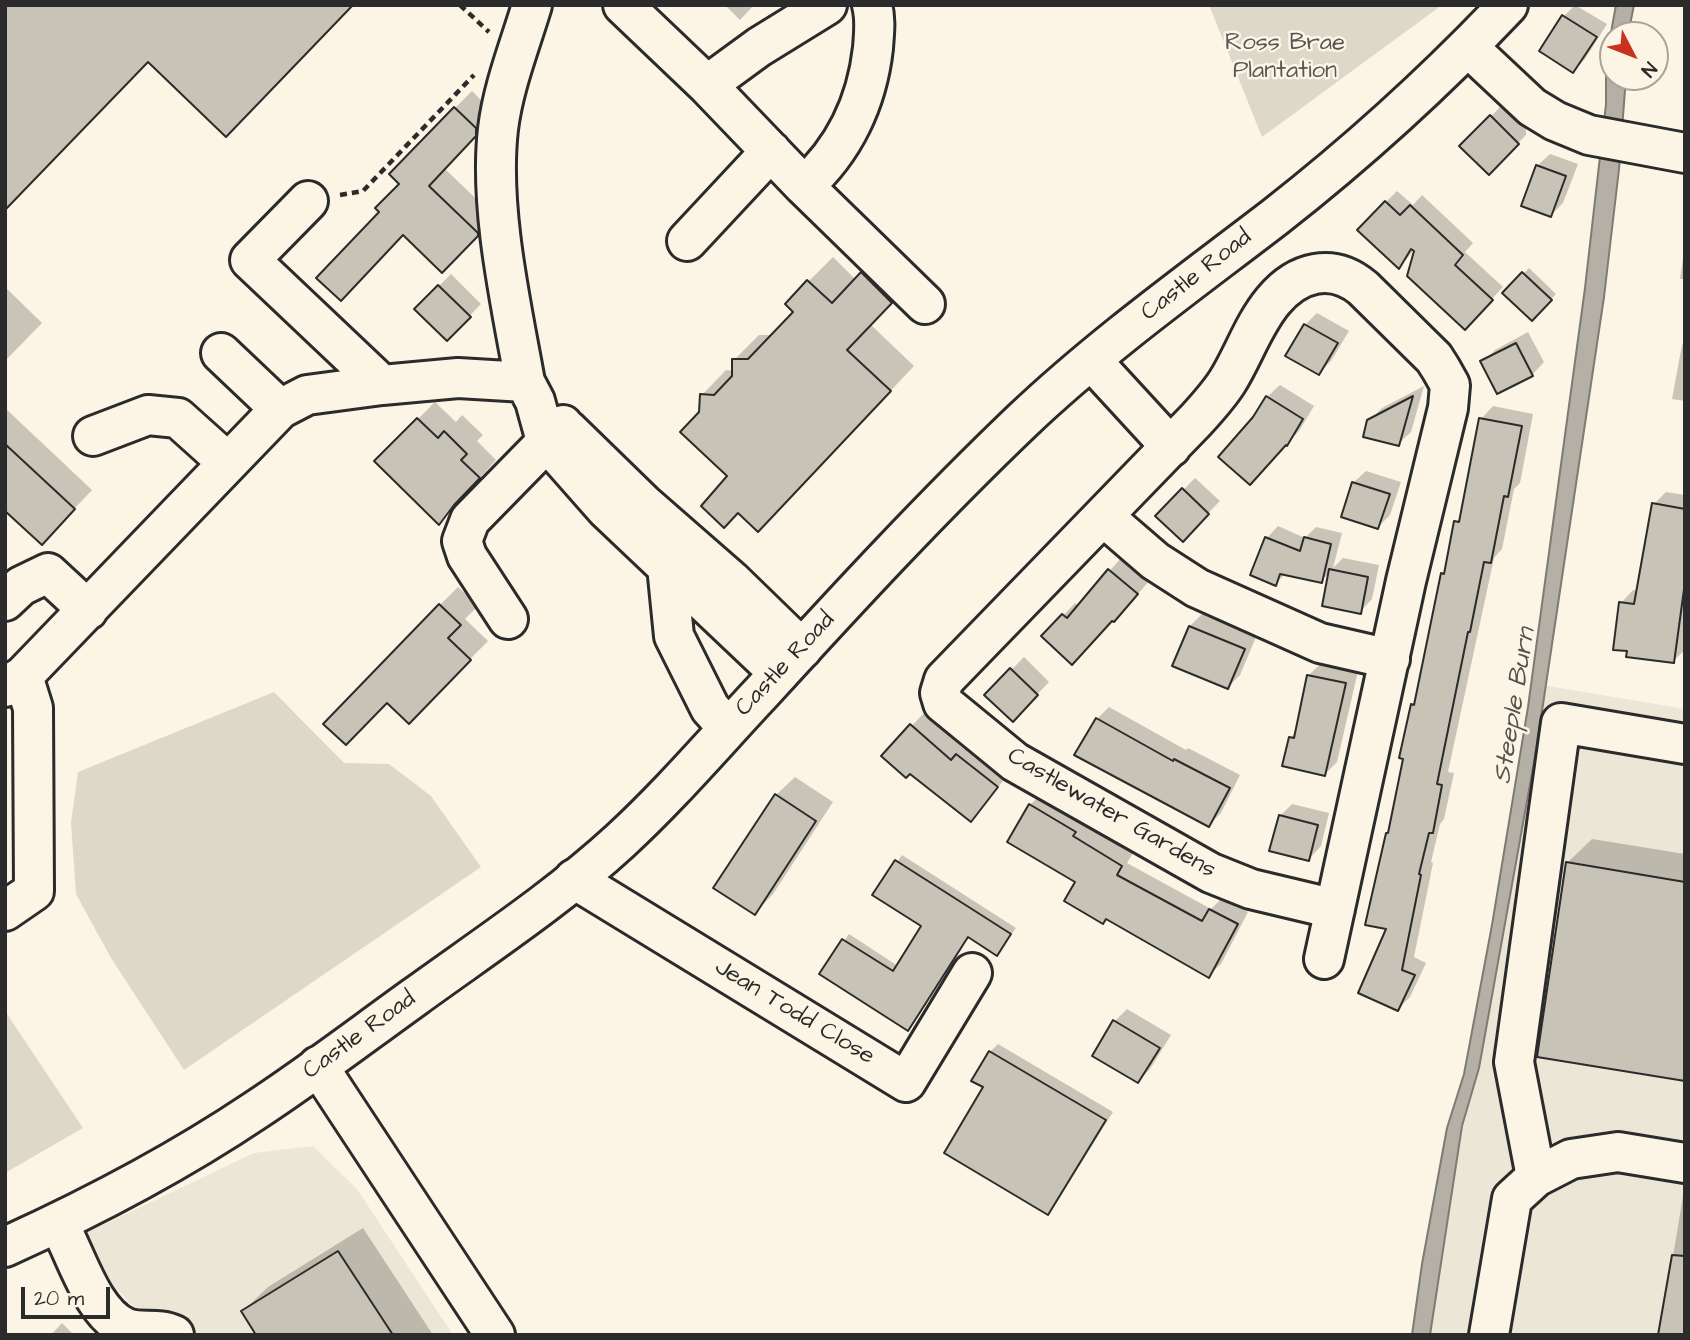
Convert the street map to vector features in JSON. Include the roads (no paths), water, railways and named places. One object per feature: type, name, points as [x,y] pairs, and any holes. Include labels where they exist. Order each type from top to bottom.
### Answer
[{"type":"street","points":[[623,5],[707,85],[804,186],[925,304]]},
{"type":"street","points":[[707,85],[759,47],[827,5]]},
{"type":"street","points":[[804,186],[834,155],[861,105],[870,74],[875,19],[872,5]]},
{"type":"street","name":"Castle Road","points":[[5,1247],[58,1223],[197,1147],[257,1110],[518,923],[618,843],[663,798],[904,537],[1026,417],[1151,310],[1300,196],[1395,116],[1508,5]]},
{"type":"street","points":[[527,21],[499,128],[496,173],[498,211],[542,412],[606,509],[667,566],[790,661]]},
{"type":"street","points":[[1468,47],[1532,107],[1565,126],[1589,135],[1668,149]]},
{"type":"street","points":[[687,241],[771,151]]},
{"type":"street","points":[[308,201],[250,260],[382,385]]},
{"type":"street","name":"Castlewater Gardens","points":[[1324,959],[1335,909],[1390,659],[1428,484],[1448,408],[1450,385],[1434,358],[1363,288],[1352,279],[1331,272],[1313,274],[1293,282],[1272,302],[1218,395],[1104,517],[944,680],[940,692],[943,703],[1015,762],[1211,873],[1251,889],[1335,909]]},
{"type":"street","points":[[221,353],[280,409]]},
{"type":"street","points":[[1092,361],[1171,447]]},
{"type":"street","points":[[5,911],[34,891],[33,708],[14,682],[88,610],[280,409],[307,396],[458,378],[542,412],[730,580],[790,661]]},
{"type":"street","points":[[508,619],[467,556],[463,541],[470,520],[542,412]]},
{"type":"street","points":[[93,436],[148,415],[178,418],[227,462]]},
{"type":"street","points":[[1104,517],[1154,561],[1197,588],[1320,643],[1390,659]]},
{"type":"street","points":[[667,566],[674,636],[709,708],[728,728]]},
{"type":"street","points":[[5,601],[21,586],[48,573],[88,610]]},
{"type":"street","points":[[1536,1178],[1514,1062],[1561,723],[1685,744]]},
{"type":"street","name":"Jean Todd Close","points":[[574,879],[906,1082],[972,973]]},
{"type":"street","points":[[318,1066],[495,1335]]},
{"type":"street","points":[[1489,1335],[1512,1199],[1536,1178],[1571,1159],[1618,1152],[1685,1163]]},
{"type":"street","points":[[58,1223],[98,1302],[120,1324],[134,1332],[161,1330],[174,1335]]},
{"type":"park label","name":"Ross Brae Plantation","points":[[1285,58]]},
{"type":"water label","name":"Steeple Burn","points":[[1516,706]]}]
